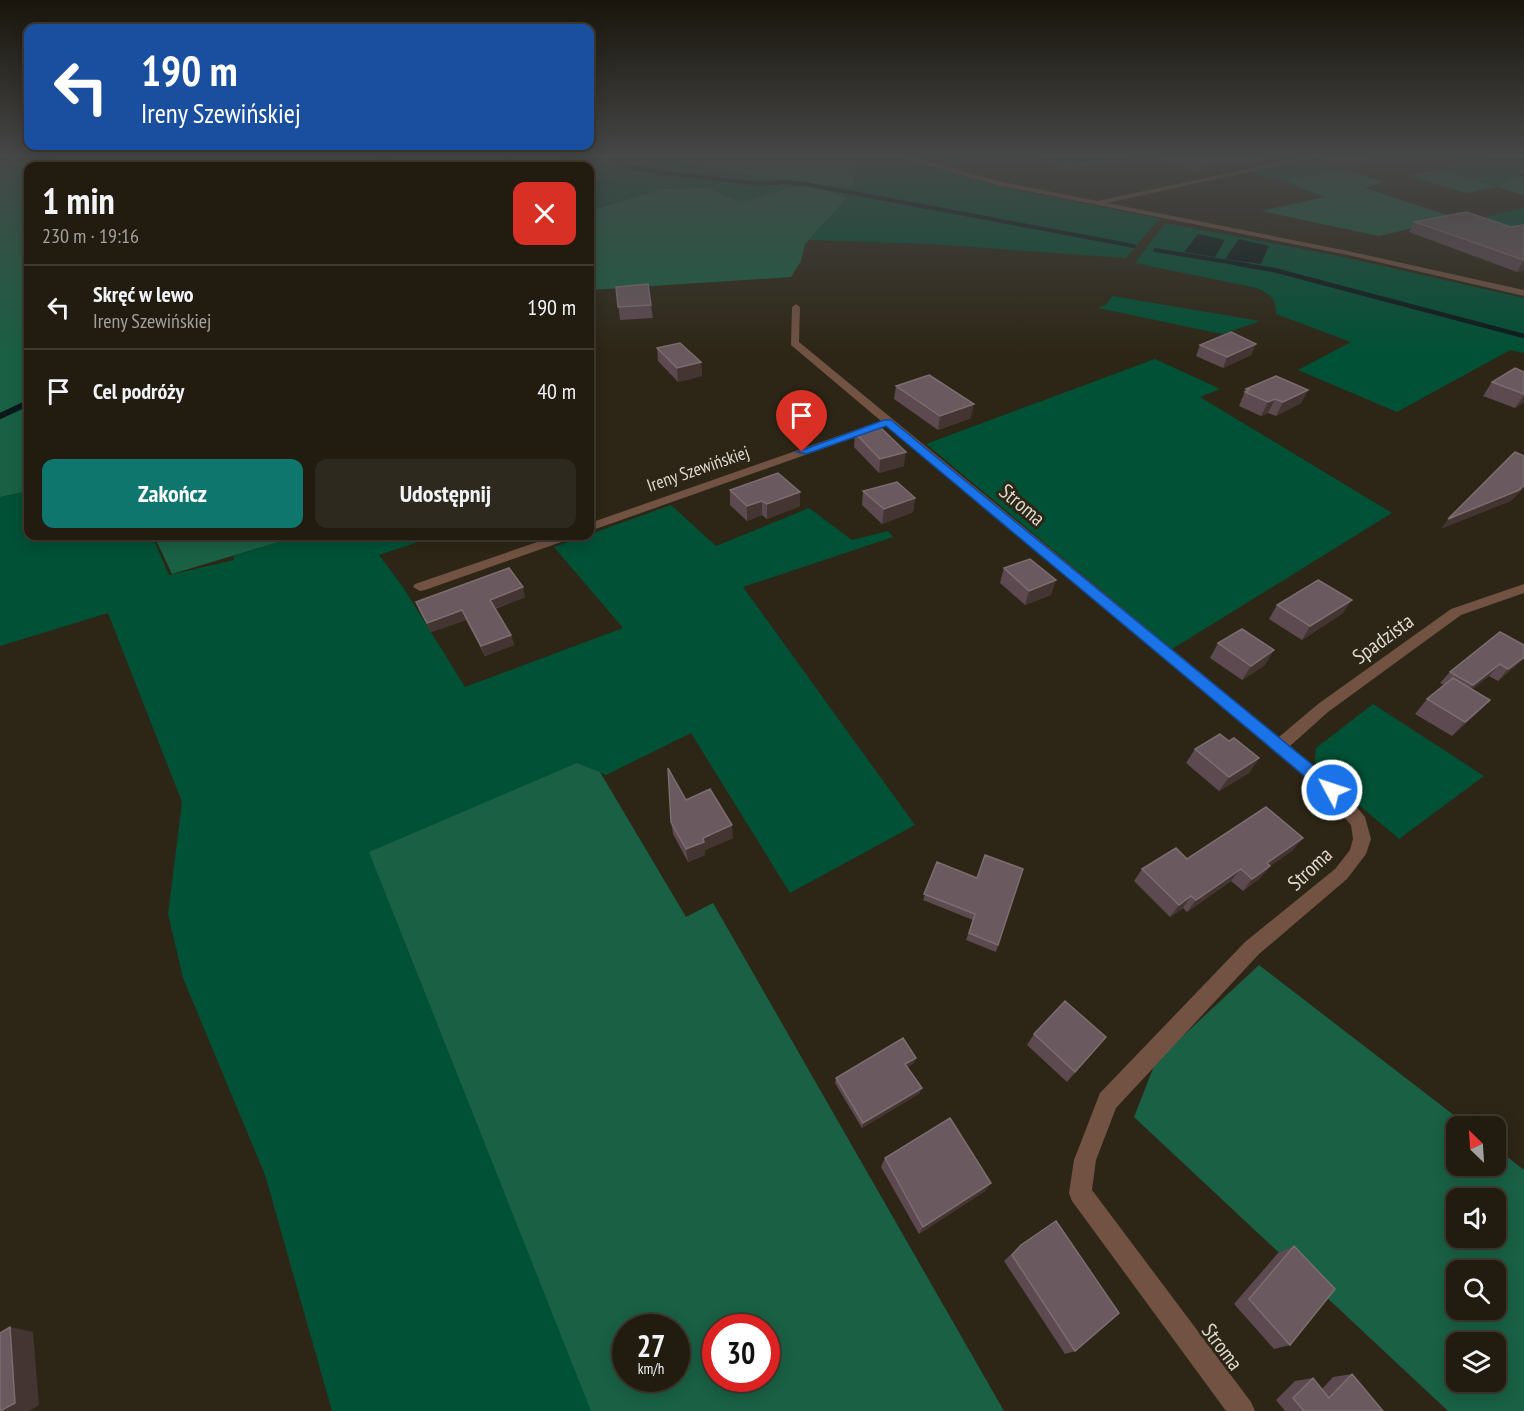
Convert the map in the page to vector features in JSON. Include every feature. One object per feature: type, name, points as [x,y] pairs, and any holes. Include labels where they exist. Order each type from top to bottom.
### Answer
[{"type":"street","points":[[1200,224],[1348,253],[1524,293]]},
{"type":"street","name":"Stroma","points":[[796,307],[794,343],[1279,746],[1348,806],[1359,822],[1362,839],[1357,854],[1341,874],[1252,948],[1108,1101],[1084,1160],[1080,1193],[1242,1411]]},
{"type":"street","name":"Ireny Szewińskiej","points":[[594,526],[887,422]]},
{"type":"street","points":[[420,587],[555,540]]},
{"type":"street","name":"Spadzista","points":[[1279,746],[1323,708],[1456,612],[1524,588]]},
{"type":"green space","points":[[0,224],[24,224],[24,492],[0,497]]},
{"type":"green space","points":[[594,224],[823,224],[805,244],[801,261],[791,277],[594,290]]},
{"type":"green space","points":[[824,224],[1155,224],[1126,258],[929,244],[809,240]]},
{"type":"green space","points":[[1164,224],[1169,224],[1334,255],[1524,298],[1524,353],[1510,350],[1397,412],[1298,370],[1351,342],[1276,314],[1274,301],[1266,293],[1257,288],[1135,263]]},
{"type":"green space","points":[[1322,224],[1431,224],[1379,236]]},
{"type":"green space","points":[[1490,224],[1524,224],[1524,236]]},
{"type":"green space","points":[[1112,296],[1260,321],[1222,334],[1098,308],[1106,305]]},
{"type":"green space","points":[[1155,359],[1220,389],[1200,397],[1392,513],[1172,649],[926,444]]},
{"type":"green space","points":[[24,492],[24,540],[154,540],[169,575],[234,560],[233,556],[286,540],[424,540],[379,555],[403,587],[465,687],[623,628],[554,547],[574,540],[594,540],[594,533],[671,505],[716,546],[809,508],[852,540],[888,531],[893,537],[743,587],[915,825],[790,893],[691,733],[606,775],[577,763],[591,1411],[332,1411],[265,1175],[183,978],[168,914],[182,802],[108,613],[0,646],[0,497]]},
{"type":"green space","points":[[156,540],[286,540],[172,574]]},
{"type":"green space","points":[[1373,704],[1484,776],[1399,839],[1314,767],[1316,748]]},
{"type":"green space","points":[[577,763],[600,772],[686,917],[713,903],[1004,1411],[591,1411],[369,852]]},
{"type":"green space","points":[[1259,965],[1455,1116],[1446,1116],[1446,1176],[1506,1176],[1506,1156],[1524,1170],[1524,1411],[1448,1411],[1134,1117],[1156,1061]]},
{"type":"shaded area","points":[[1198,234],[1225,240],[1215,257],[1184,252]]},
{"type":"shaded area","points":[[1239,239],[1269,246],[1261,264],[1225,259]]},
{"type":"building","points":[[1420,224],[1502,224],[1511,227],[1524,225],[1524,260]]},
{"type":"building","points":[[648,284],[651,305],[618,307],[616,287]]},
{"type":"building","points":[[1231,332],[1256,344],[1227,357],[1200,345]]},
{"type":"building","points":[[680,343],[701,362],[677,368],[657,348]]},
{"type":"building","points":[[1515,368],[1524,372],[1524,394],[1492,382]]},
{"type":"building","points":[[929,375],[974,404],[940,416],[896,386]]},
{"type":"building","points":[[1276,376],[1308,390],[1283,402],[1275,399],[1268,402],[1245,392],[1249,390],[1246,389]]},
{"type":"building","points":[[880,427],[906,452],[880,459],[855,433]]},
{"type":"building","points":[[1515,452],[1524,456],[1524,485],[1519,490],[1448,519]]},
{"type":"building","points":[[778,473],[800,492],[767,504],[762,501],[747,506],[730,490]]},
{"type":"building","points":[[897,482],[915,498],[884,509],[863,491]]},
{"type":"building","points":[[1030,559],[1056,580],[1029,591],[1004,568]]},
{"type":"building","points":[[509,568],[523,587],[490,600],[511,635],[481,646],[462,610],[427,623],[416,602]]},
{"type":"building","points":[[1318,580],[1352,600],[1310,626],[1277,605]]},
{"type":"building","points":[[1242,629],[1274,650],[1251,666],[1218,643]]},
{"type":"building","points":[[1500,632],[1524,645],[1524,657],[1508,669],[1500,664],[1473,685],[1450,672]]},
{"type":"building","points":[[1453,678],[1490,700],[1465,722],[1427,699]]},
{"type":"building","points":[[1220,734],[1229,741],[1234,738],[1259,758],[1229,777],[1195,749]]},
{"type":"building","points":[[668,768],[686,800],[710,789],[732,825],[703,838],[704,842],[686,849],[671,822]]},
{"type":"building","points":[[1266,807],[1303,838],[1267,863],[1270,866],[1252,879],[1241,869],[1196,900],[1191,896],[1179,905],[1142,869],[1176,848],[1187,859]]},
{"type":"building","points":[[985,855],[1023,869],[998,945],[969,933],[975,914],[924,894],[937,862],[977,878]]},
{"type":"building","points":[[1065,1001],[1106,1037],[1075,1072],[1034,1034]]},
{"type":"building","points":[[903,1038],[916,1058],[905,1064],[922,1088],[863,1123],[836,1078]]},
{"type":"building","points":[[950,1118],[991,1183],[923,1227],[885,1158]]},
{"type":"building","points":[[1056,1221],[1119,1313],[1075,1351],[1012,1255],[1021,1245]]},
{"type":"building","points":[[1294,1246],[1335,1289],[1290,1345],[1249,1299]]},
{"type":"building","points":[[10,1327],[15,1403],[0,1411],[0,1333]]},
{"type":"building","points":[[1352,1374],[1383,1411],[1304,1411],[1293,1398],[1313,1378],[1329,1398]]},
{"type":"waterway","points":[[1016,224],[1134,246]]},
{"type":"waterway","points":[[1155,250],[1247,265]]},
{"type":"waterway","points":[[1238,264],[1274,270],[1524,336]]},
{"type":"waterway","points":[[0,416],[24,405]]},
{"type":"route","points":[[802,452],[887,422],[1332,790]]}]
